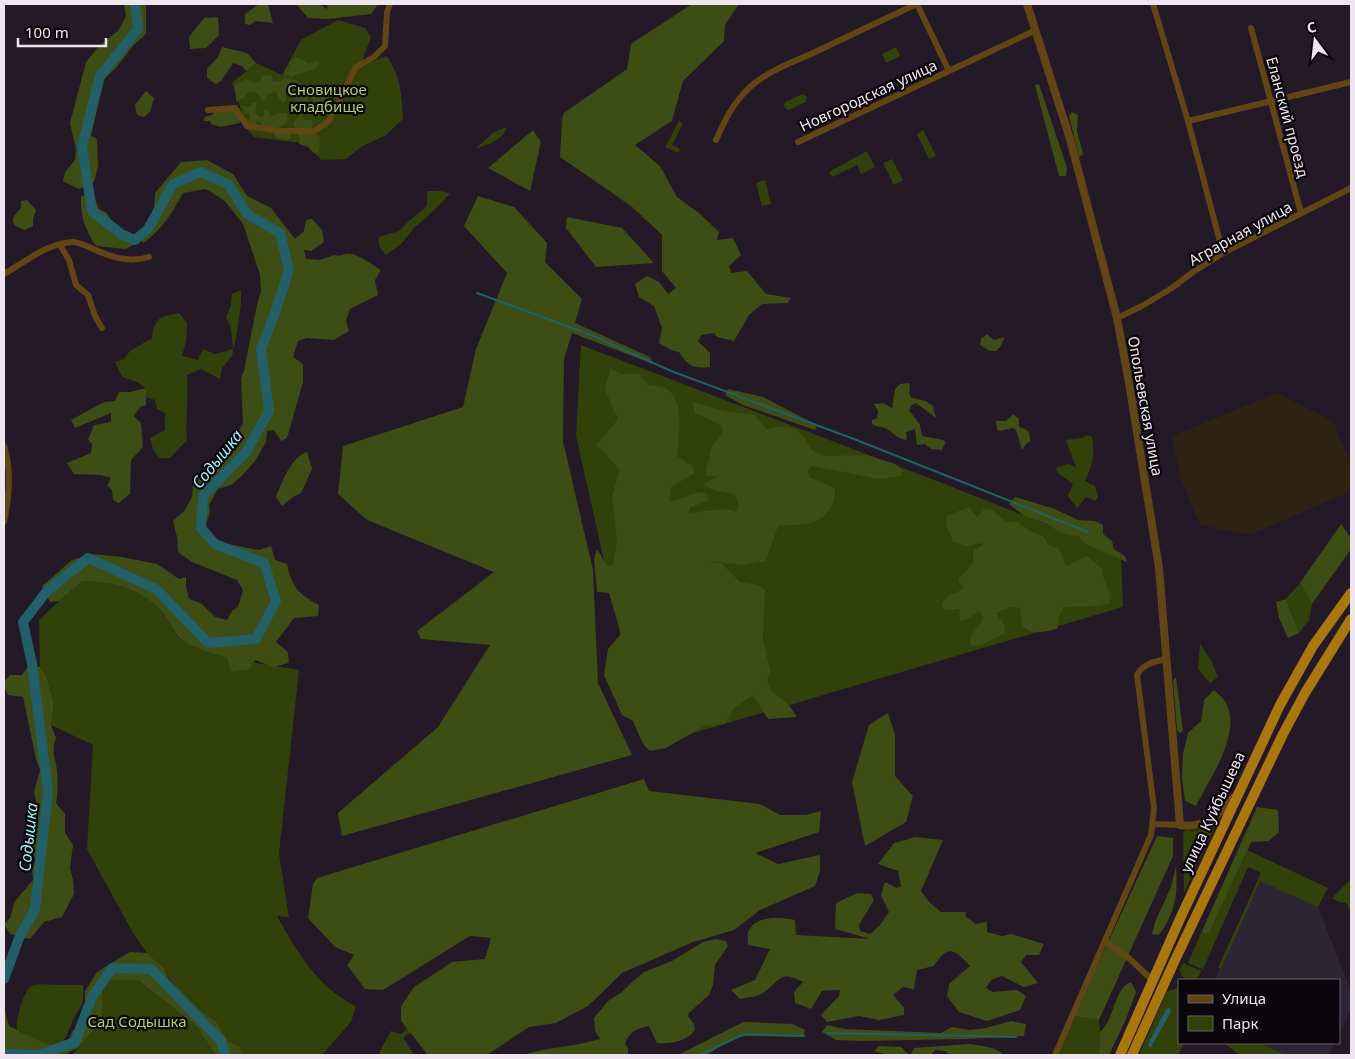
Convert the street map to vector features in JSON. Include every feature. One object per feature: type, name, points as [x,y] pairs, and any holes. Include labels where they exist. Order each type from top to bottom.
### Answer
[{"type":"highway","name":"улица Куйбышева","points":[[1120,1055],[1238,791],[1280,705],[1313,646],[1351,593]]},
{"type":"highway","name":"улица Куйбышева","points":[[1132,1055],[1175,960],[1283,734],[1304,693],[1351,619]]},
{"type":"street","points":[[208,110],[235,108],[247,126],[280,131],[314,131],[329,121],[356,67],[374,57],[385,46],[386,12],[390,4]]},
{"type":"street","name":"Новгородская улица","points":[[716,140],[728,114],[747,89],[757,82],[787,65],[917,4],[949,71]]},
{"type":"street","name":"Опольевская улица","points":[[1027,4],[1070,140],[1117,318],[1154,531],[1160,578],[1180,825]]},
{"type":"street","points":[[1153,4],[1188,121],[1223,253]]},
{"type":"street","name":"Еланский проезд","points":[[1251,28],[1301,213]]},
{"type":"street","name":"Новгородская улица","points":[[798,142],[1036,30]]},
{"type":"street","points":[[1188,121],[1351,82]]},
{"type":"street","name":"Аграрная улица","points":[[1117,318],[1172,288],[1223,253],[1351,188]]},
{"type":"street","points":[[4,274],[52,246],[74,242],[108,256],[122,259],[141,260],[149,257]]},
{"type":"street","points":[[60,245],[69,260],[76,286],[88,296],[95,316],[102,328]]},
{"type":"street","points":[[4,446],[9,466],[9,496],[4,522]]},
{"type":"street","points":[[1056,1055],[1147,848],[1154,824],[1153,799],[1137,675],[1140,669],[1149,663],[1166,658]]},
{"type":"street","points":[[1154,824],[1189,826],[1208,822],[1228,804],[1238,791]]},
{"type":"street","points":[[1105,941],[1130,958],[1152,980]]},
{"type":"shaded area","points":[[1277,393],[1333,421],[1351,464],[1351,491],[1250,535],[1200,525],[1180,477],[1172,436]]},
{"type":"shaded area","points":[[1260,880],[1318,907],[1351,991],[1351,1009],[1340,1032],[1340,979],[1215,979]]},
{"type":"shaded area","points":[[1262,1044],[1334,1044],[1328,1055],[1286,1055]]},
{"type":"green space","points":[[124,4],[146,4],[146,34],[104,79],[91,136],[97,139],[98,167],[94,182],[79,189],[63,181],[65,172],[75,160],[76,149],[70,123],[86,62],[99,46],[118,31],[126,16]]},
{"type":"green space","points":[[259,4],[268,4],[273,23],[255,21],[250,25],[245,24],[245,14]]},
{"type":"green space","points":[[319,4],[327,9],[328,4],[378,4],[371,14],[327,19],[308,18],[297,5]]},
{"type":"green space","points":[[692,4],[739,4],[725,25],[724,41],[683,81],[672,121],[635,145],[660,166],[677,197],[699,213],[719,232],[717,240],[733,238],[741,255],[729,266],[731,273],[747,271],[766,294],[791,298],[788,303],[762,304],[749,315],[734,341],[717,337],[714,333],[702,335],[698,341],[710,353],[710,367],[704,368],[691,366],[679,352],[659,343],[662,328],[654,306],[639,297],[635,284],[647,276],[659,282],[668,294],[676,288],[662,271],[662,235],[631,206],[560,157],[564,113],[627,69],[631,44]]},
{"type":"green space","points":[[218,17],[219,35],[206,48],[190,49],[189,37],[204,18]]},
{"type":"green space","name":"Сновицкое кладбище","points":[[338,20],[365,28],[371,37],[363,58],[365,64],[387,56],[400,86],[403,119],[386,135],[361,147],[346,159],[321,160],[309,144],[254,137],[244,125],[239,102],[232,83],[256,63],[282,75],[301,40]]},
{"type":"green space","points":[[222,47],[247,53],[256,63],[246,71],[242,66],[233,63],[222,80],[216,84],[207,78],[207,69],[218,57]]},
{"type":"green space","points":[[896,47],[900,56],[886,63],[882,54]]},
{"type":"green space","points":[[295,57],[309,64],[316,60],[319,62],[319,66],[291,77],[284,73],[285,69],[289,66],[289,62]]},
{"type":"green space","points":[[272,75],[273,82],[281,81],[285,78],[296,80],[302,85],[322,88],[318,96],[325,95],[329,97],[317,107],[309,95],[307,95],[308,108],[303,111],[300,107],[295,106],[296,95],[290,89],[286,93],[286,101],[282,103],[275,91],[267,95],[263,101],[257,93],[248,92],[236,102],[235,84],[246,79],[255,83],[261,80],[261,76]]},
{"type":"green space","points":[[1039,84],[1067,168],[1066,176],[1059,176],[1035,85]]},
{"type":"green space","points":[[146,91],[154,98],[150,112],[144,117],[137,115],[135,105]]},
{"type":"green space","points":[[803,94],[807,97],[806,102],[789,110],[786,109],[784,106],[785,102]]},
{"type":"green space","points":[[257,102],[255,113],[261,117],[267,109],[271,116],[286,113],[287,123],[278,128],[289,133],[291,138],[284,140],[276,138],[273,130],[265,128],[260,122],[257,122],[254,129],[248,124],[250,114],[245,113],[243,106],[249,107],[252,103]]},
{"type":"green space","points":[[233,109],[239,115],[240,123],[220,127],[211,124],[210,121],[203,121],[205,117],[212,115],[214,112]]},
{"type":"green space","points":[[299,112],[304,120],[312,120],[312,128],[320,138],[319,155],[308,147],[299,144],[299,129],[293,123],[299,116]]},
{"type":"green space","points":[[1072,112],[1078,115],[1077,131],[1083,154],[1079,157],[1069,116]]},
{"type":"green space","points":[[679,121],[683,123],[672,145],[680,149],[678,153],[665,147]]},
{"type":"green space","points":[[507,127],[499,139],[476,148],[494,132]]},
{"type":"green space","points":[[533,130],[541,142],[530,191],[488,168]]},
{"type":"green space","points":[[923,130],[936,156],[929,159],[917,134]]},
{"type":"green space","points":[[867,151],[875,167],[861,174],[857,165],[832,177],[829,172]]},
{"type":"green space","points":[[892,159],[903,180],[894,185],[883,163]]},
{"type":"green space","points":[[207,160],[233,174],[247,196],[271,208],[295,239],[304,231],[306,220],[312,219],[322,230],[324,242],[311,251],[304,250],[306,259],[320,260],[334,255],[351,254],[362,258],[381,270],[375,280],[378,295],[350,309],[346,321],[349,331],[334,340],[307,338],[298,341],[293,357],[303,364],[303,382],[287,438],[281,441],[274,430],[267,431],[266,442],[255,461],[231,485],[218,489],[209,505],[210,513],[205,526],[201,528],[215,544],[228,544],[259,550],[271,546],[275,560],[287,564],[291,579],[297,589],[319,605],[318,616],[294,618],[276,642],[288,652],[289,663],[273,667],[255,660],[249,669],[231,672],[227,658],[182,640],[163,613],[146,597],[137,592],[117,585],[83,581],[59,601],[50,602],[42,586],[72,560],[92,554],[122,557],[157,564],[179,579],[186,577],[189,599],[201,603],[215,617],[227,620],[232,611],[238,607],[243,590],[237,580],[192,562],[178,552],[173,521],[185,510],[192,497],[193,485],[205,469],[223,454],[243,424],[241,378],[261,291],[260,275],[243,224],[225,201],[206,189],[183,193],[171,214],[156,233],[143,243],[140,239],[153,230],[155,193],[181,162]]},
{"type":"green space","points":[[765,180],[771,204],[762,206],[756,183]]},
{"type":"green space","points":[[427,191],[441,191],[450,194],[414,228],[401,244],[386,255],[380,248],[378,237],[399,231],[427,206]]},
{"type":"green space","points":[[93,194],[99,209],[107,213],[113,223],[136,243],[126,249],[96,246],[84,222],[81,210],[81,196]]},
{"type":"green space","points":[[478,196],[514,207],[547,243],[545,262],[582,299],[575,323],[650,357],[653,364],[572,333],[564,359],[563,441],[593,570],[598,683],[632,755],[342,836],[338,813],[438,727],[490,645],[421,639],[417,631],[494,572],[367,520],[338,494],[343,446],[463,407],[476,349],[507,273],[464,226]]},
{"type":"green space","points":[[27,200],[36,210],[33,226],[25,230],[14,224],[13,218],[21,208],[21,201]]},
{"type":"green space","points":[[567,217],[622,228],[654,263],[596,267],[566,228]]},
{"type":"green space","points":[[241,290],[241,304],[232,356],[222,368],[220,379],[201,369],[187,375],[187,440],[170,458],[159,458],[153,449],[150,438],[165,430],[165,413],[157,409],[155,400],[146,397],[146,388],[137,382],[122,377],[115,362],[124,359],[130,351],[152,338],[159,319],[179,313],[187,323],[186,341],[182,356],[198,360],[203,349],[215,354],[233,349],[231,329],[226,317],[231,305],[232,294]]},
{"type":"green space","points":[[987,334],[994,340],[1005,337],[996,351],[990,351],[980,345],[981,339]]},
{"type":"green space","points":[[581,345],[942,483],[1121,554],[1123,607],[646,747],[576,436]]},
{"type":"green space","points":[[610,368],[621,374],[639,374],[648,385],[667,389],[677,402],[680,420],[677,456],[692,466],[695,473],[671,487],[669,499],[671,502],[699,492],[706,494],[709,501],[690,507],[688,513],[726,509],[736,512],[739,506],[735,494],[715,491],[703,484],[718,477],[705,475],[712,447],[723,431],[721,425],[695,413],[692,401],[723,411],[755,415],[766,429],[788,427],[793,429],[803,436],[811,450],[824,456],[867,455],[895,464],[903,471],[901,476],[879,479],[812,466],[808,470],[809,477],[835,488],[833,503],[825,515],[814,522],[778,526],[766,561],[744,565],[708,561],[722,564],[740,582],[759,585],[765,590],[763,639],[770,671],[767,681],[771,691],[789,705],[797,717],[768,719],[753,695],[734,708],[725,724],[706,725],[666,748],[650,751],[643,744],[633,721],[622,715],[604,675],[608,649],[621,634],[609,593],[597,592],[594,559],[597,549],[608,567],[613,564],[617,541],[612,496],[620,470],[597,445],[618,419],[605,390]]},
{"type":"green space","points":[[909,383],[909,394],[912,398],[926,401],[933,406],[936,418],[916,403],[909,410],[920,425],[922,436],[944,440],[945,443],[942,450],[931,449],[925,444],[917,445],[915,429],[906,432],[907,439],[905,440],[885,428],[872,424],[872,420],[877,418],[878,411],[874,404],[883,403],[892,408],[895,389],[900,384]]},
{"type":"green space","points":[[146,388],[146,405],[140,407],[134,416],[141,423],[143,447],[131,460],[130,494],[119,503],[113,500],[112,490],[107,485],[111,478],[101,475],[74,474],[67,463],[91,453],[92,444],[88,439],[94,425],[111,422],[111,413],[75,428],[71,420],[104,402],[115,401],[119,392],[130,392]]},
{"type":"green space","points":[[728,389],[763,397],[817,425],[815,430],[743,405],[725,395]]},
{"type":"green space","points":[[1013,414],[1019,419],[1019,427],[1027,430],[1029,434],[1030,442],[1022,450],[1016,430],[1013,428],[999,431],[997,429],[996,421],[1006,421]]},
{"type":"green space","points":[[1087,435],[1092,437],[1093,454],[1092,464],[1085,481],[1095,486],[1098,497],[1095,501],[1086,497],[1077,508],[1068,496],[1073,484],[1059,474],[1055,468],[1068,464],[1076,467],[1066,440],[1082,438]]},
{"type":"green space","points":[[307,452],[312,469],[301,493],[282,506],[276,497],[284,478],[292,464]]},
{"type":"green space","points":[[1015,497],[1055,509],[1078,520],[1095,521],[1103,525],[1103,534],[1112,541],[1114,549],[1125,556],[1127,562],[1086,544],[1079,537],[1061,533],[1047,524],[1024,516],[1009,504]]},
{"type":"green space","points":[[968,507],[977,517],[984,509],[992,510],[1007,522],[1018,522],[1032,532],[1043,536],[1049,546],[1059,550],[1066,566],[1087,556],[1102,569],[1110,594],[1110,603],[1099,606],[1064,607],[1060,614],[1057,629],[1042,632],[1031,631],[1023,626],[1021,608],[1011,607],[996,613],[1005,626],[1005,633],[982,645],[971,646],[970,638],[983,619],[980,611],[961,621],[959,617],[960,609],[946,610],[943,609],[942,604],[946,597],[964,587],[959,578],[973,563],[973,551],[983,545],[982,543],[967,546],[953,542],[946,524],[947,516]]},
{"type":"green space","points":[[1341,524],[1351,538],[1351,549],[1312,604],[1300,583]]},
{"type":"green space","points":[[83,581],[132,588],[150,599],[164,615],[178,637],[227,658],[299,670],[279,854],[289,917],[277,916],[292,943],[310,968],[330,989],[356,1006],[351,1022],[322,1055],[242,1055],[240,1048],[228,1041],[217,1022],[201,1011],[178,987],[169,981],[164,968],[147,953],[133,933],[87,849],[93,745],[51,725],[54,703],[46,675],[40,667],[39,620]]},
{"type":"green space","points":[[1300,583],[1312,604],[1309,620],[1299,633],[1286,599]]},
{"type":"green space","points":[[1286,599],[1299,633],[1288,638],[1279,618],[1276,602]]},
{"type":"green space","points":[[1200,644],[1211,660],[1218,677],[1210,683],[1198,669]]},
{"type":"green space","points":[[29,665],[40,667],[46,675],[54,703],[51,725],[56,738],[54,750],[58,778],[56,803],[65,814],[65,833],[73,845],[70,868],[74,894],[62,917],[44,922],[30,939],[10,934],[4,924],[10,918],[15,901],[33,880],[32,869],[36,859],[31,852],[32,839],[37,831],[38,811],[34,792],[40,770],[23,697],[8,695],[4,687],[4,682],[10,675],[22,675]]},
{"type":"green space","points":[[1176,677],[1183,731],[1180,733],[1177,730],[1173,681]]},
{"type":"green space","points":[[1214,690],[1227,705],[1230,717],[1230,730],[1222,757],[1196,806],[1185,801],[1182,779],[1183,754],[1188,733],[1201,721],[1204,700]]},
{"type":"green space","points":[[888,713],[895,734],[895,776],[913,796],[906,822],[865,846],[852,782],[869,725]]},
{"type":"green space","points":[[644,779],[649,791],[760,804],[780,815],[806,815],[821,811],[819,832],[755,853],[778,864],[820,855],[820,871],[815,886],[760,910],[734,930],[693,942],[622,973],[588,1006],[556,1023],[529,1027],[487,1055],[428,1055],[401,1021],[401,1006],[414,987],[452,962],[485,959],[491,938],[470,936],[383,990],[365,989],[347,965],[354,955],[335,947],[308,918],[313,884],[317,878]]},
{"type":"green space","points":[[1257,807],[1278,810],[1279,832],[1269,841],[1251,842],[1209,933],[1205,934],[1202,931]]},
{"type":"green space","points":[[1219,817],[1184,893],[1183,833],[1186,830],[1204,828],[1212,824]]},
{"type":"green space","points":[[1157,836],[1173,838],[1173,856],[1099,1020],[1074,1016]]},
{"type":"green space","points":[[915,837],[943,840],[921,891],[930,903],[941,912],[966,912],[965,916],[976,924],[987,922],[987,932],[1002,936],[1011,934],[1044,944],[1039,955],[1026,955],[1021,962],[1038,983],[1024,987],[1002,976],[991,980],[986,988],[992,992],[1017,990],[1026,996],[1020,1010],[987,1021],[959,1012],[947,996],[949,984],[970,966],[960,956],[951,951],[943,954],[934,966],[917,970],[914,989],[903,987],[893,995],[904,1008],[904,1015],[879,1020],[859,1016],[827,1022],[821,1015],[839,996],[840,990],[822,991],[811,1009],[795,1003],[794,992],[803,982],[795,978],[781,978],[763,993],[740,999],[731,990],[755,980],[770,949],[748,945],[748,932],[751,926],[762,920],[782,918],[795,920],[796,935],[871,939],[835,929],[836,903],[857,893],[871,894],[874,900],[859,925],[860,931],[870,934],[880,925],[889,912],[881,895],[885,882],[897,888],[901,886],[898,871],[878,864],[894,843]]},
{"type":"green space","points":[[1247,850],[1328,888],[1318,907],[1260,881],[1221,969],[1218,968],[1261,873],[1248,867],[1203,969],[1188,963],[1202,931],[1205,934],[1209,933]]},
{"type":"green space","points":[[1176,866],[1177,885],[1175,902],[1169,918],[1159,935],[1152,934],[1155,922],[1171,887]]},
{"type":"green space","points":[[1350,880],[1351,912],[1346,903],[1332,898]]},
{"type":"green space","points":[[716,939],[726,941],[728,946],[715,965],[713,985],[709,995],[689,1013],[688,1016],[694,1024],[695,1030],[683,1040],[657,1043],[649,1026],[631,1033],[625,1044],[628,1048],[628,1055],[527,1055],[538,1051],[600,1039],[595,1031],[594,1018],[608,1001],[622,992],[644,972],[672,961],[703,942]]},
{"type":"green space","points":[[130,952],[147,953],[164,968],[169,981],[178,987],[201,1011],[217,1022],[228,1041],[240,1047],[242,1055],[216,1055],[196,1026],[138,980],[109,980],[103,990],[102,1021],[78,1048],[66,1055],[4,1055],[4,1008],[9,1026],[64,1050],[72,1032],[79,1024],[85,1005],[85,991],[97,972]]},
{"type":"green space","points":[[1183,963],[1201,971],[1197,979],[1185,979],[1181,975],[1180,969]]},
{"type":"green space","name":"Сад Содышка","points":[[109,980],[138,980],[196,1026],[216,1055],[72,1055],[102,1021],[103,990]]},
{"type":"green space","points":[[1131,982],[1136,992],[1126,1019],[1109,1055],[1099,1055],[1100,1032],[1109,1020],[1121,991],[1125,985]]},
{"type":"green space","points":[[41,984],[83,985],[83,1001],[66,1037],[56,1047],[43,1044],[17,1030],[18,1014],[27,990],[30,987]]},
{"type":"green space","points":[[1178,988],[1178,1044],[1184,1044],[1178,1055],[1139,1055],[1167,991]]},
{"type":"green space","points":[[1074,1016],[1099,1020],[1099,1055],[1057,1055]]},
{"type":"green space","points":[[1011,1021],[1026,1024],[1024,1036],[860,1041],[836,1040],[822,1032],[827,1025],[845,1029],[941,1033],[952,1027],[969,1030],[986,1028]]},
{"type":"green space","points":[[743,1022],[793,1024],[805,1030],[803,1037],[745,1036],[728,1041],[707,1055],[678,1055]]},
{"type":"green space","points":[[407,1028],[413,1032],[406,1035],[404,1039],[414,1055],[379,1055],[391,1031],[401,1034]]},
{"type":"green space","points":[[970,1044],[992,1048],[1003,1055],[951,1055],[945,1051],[935,1050],[931,1055],[909,1055],[914,1048]]},
{"type":"green space","points":[[1225,1044],[1262,1044],[1286,1055],[1237,1055]]},
{"type":"green space","points":[[879,1046],[901,1047],[909,1055],[888,1055],[874,1051]]},
{"type":"water","points":[[1170,1008],[1171,1012],[1151,1047],[1149,1047],[1148,1044],[1166,1009]]},
{"type":"waterway","name":"Содышка","points":[[4,979],[19,938],[35,909],[48,791],[32,664],[23,622],[47,591],[88,558],[156,589],[208,643],[256,639],[276,601],[264,563],[215,544],[201,528],[203,496],[246,452],[269,411],[261,349],[289,270],[280,233],[247,214],[229,185],[201,172],[173,184],[148,229],[135,240],[121,234],[92,211],[82,147],[100,76],[138,29],[135,4]]},
{"type":"waterway","points":[[477,293],[591,335],[671,371],[854,439],[1088,532]]},
{"type":"waterway","name":"Содышка","points":[[4,1054],[39,1055],[75,1042],[92,997],[112,968],[151,969],[221,1041],[225,1055]]},
{"type":"waterway","points":[[827,1033],[1016,1037]]},
{"type":"waterway","points":[[700,1055],[744,1034],[804,1036]]}]
